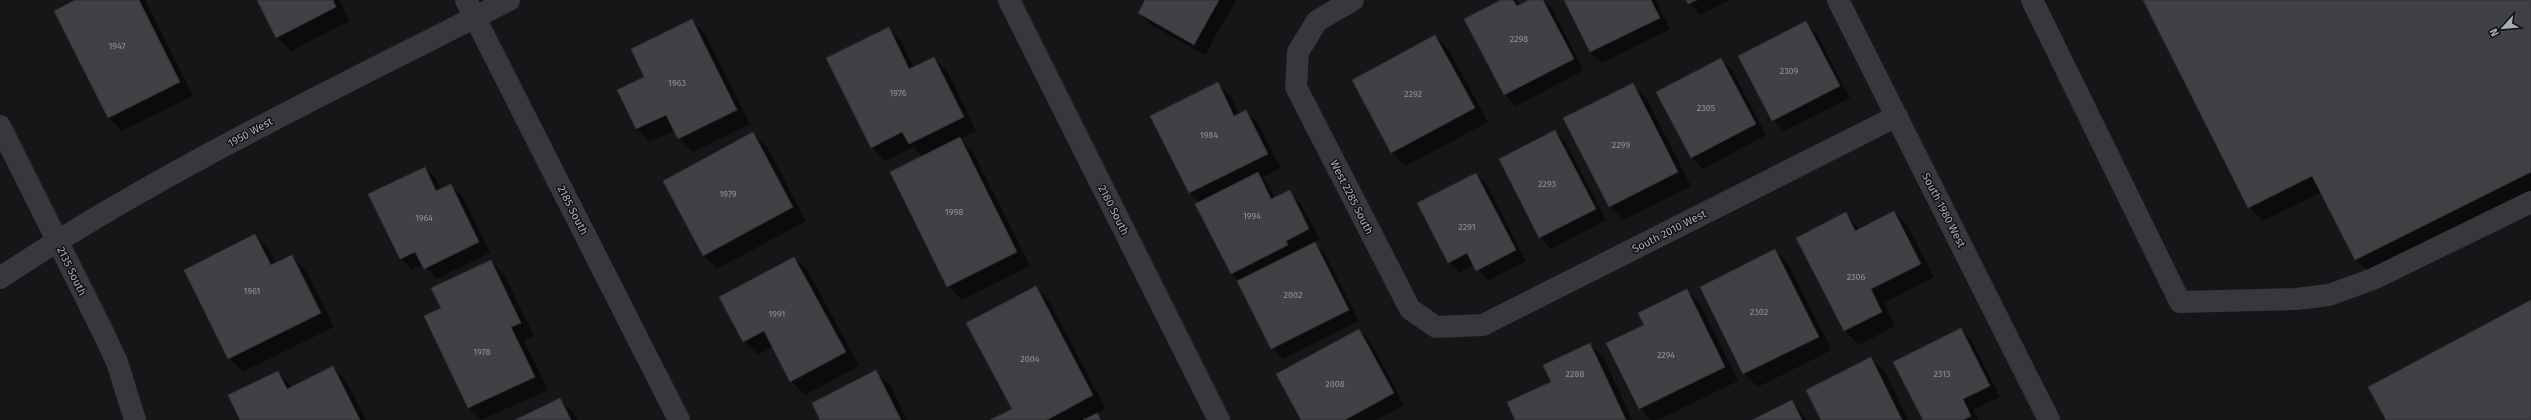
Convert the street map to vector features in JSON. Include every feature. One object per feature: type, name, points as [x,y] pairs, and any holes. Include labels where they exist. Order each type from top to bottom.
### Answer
[{"type":"street","name":"1950 West","points":[[0,278],[58,240],[471,9],[509,0]]},
{"type":"street","name":"2180 South","points":[[1009,0],[1219,420]]},
{"type":"street","name":"West 2285 South","points":[[1353,0],[1317,21],[1298,52],[1296,87],[1410,310],[1436,327]]},
{"type":"street","name":"South 1980 West","points":[[1838,0],[2049,420]]},
{"type":"street","points":[[2032,0],[2180,302],[2296,300],[2329,295],[2373,279],[2531,202]]},
{"type":"street","name":"2185 South","points":[[471,9],[679,420]]},
{"type":"street","name":"South 2010 West","points":[[1436,327],[1483,325],[1897,116]]},
{"type":"street","name":"2135 South","points":[[0,126],[58,240],[117,362],[135,420]]},
{"type":"building","points":[[75,0],[139,0],[180,82],[108,118],[54,11]]},
{"type":"building","points":[[257,0],[333,0],[336,7],[276,38]]},
{"type":"building","points":[[1145,0],[1219,0],[1194,45],[1138,13]]},
{"type":"building","points":[[1501,0],[1513,0],[1517,6],[1529,0],[1543,0],[1574,59],[1504,95],[1464,19]]},
{"type":"building","points":[[1564,0],[1651,0],[1660,18],[1590,52]]},
{"type":"building","points":[[1686,0],[1697,0],[1688,4]]},
{"type":"building","points":[[2143,0],[2531,0],[2531,172],[2355,260],[2312,176],[2248,208]]},
{"type":"building","points":[[692,19],[737,110],[678,139],[666,115],[636,129],[617,90],[644,77],[631,49]]},
{"type":"building","points":[[1806,21],[1840,86],[1772,121],[1738,56]]},
{"type":"building","points":[[889,27],[909,69],[934,57],[964,117],[909,144],[902,132],[871,148],[826,58]]},
{"type":"building","points":[[1435,35],[1475,108],[1391,153],[1352,80]]},
{"type":"building","points":[[1721,58],[1756,124],[1691,158],[1656,92]]},
{"type":"building","points":[[1218,82],[1234,116],[1246,110],[1268,154],[1189,193],[1150,116]]},
{"type":"building","points":[[1633,83],[1678,172],[1609,207],[1563,118]]},
{"type":"building","points":[[1555,130],[1596,209],[1539,238],[1499,159]]},
{"type":"building","points":[[753,132],[793,207],[703,256],[663,181]]},
{"type":"building","points":[[960,137],[1017,252],[947,287],[890,172]]},
{"type":"building","points":[[425,167],[436,191],[451,184],[479,242],[424,269],[415,252],[400,259],[368,194]]},
{"type":"building","points":[[1258,172],[1271,199],[1290,190],[1309,229],[1286,241],[1288,245],[1231,274],[1195,204]]},
{"type":"building","points":[[1476,173],[1516,250],[1476,271],[1467,253],[1448,263],[1417,203]]},
{"type":"building","points":[[1894,211],[1921,264],[1871,289],[1882,312],[1844,331],[1796,238],[1846,212],[1855,231]]},
{"type":"building","points":[[255,234],[271,265],[292,255],[321,313],[228,359],[184,270]]},
{"type":"building","points":[[1315,242],[1349,310],[1271,349],[1237,281]]},
{"type":"building","points":[[1775,249],[1819,337],[1743,374],[1700,287]]},
{"type":"building","points":[[794,257],[846,352],[790,382],[764,331],[743,342],[719,297]]},
{"type":"building","points":[[491,260],[521,323],[511,327],[535,377],[468,408],[424,316],[441,308],[431,288]]},
{"type":"building","points":[[1036,286],[1093,395],[1047,420],[990,420],[1012,409],[966,323]]},
{"type":"building","points":[[1687,289],[1725,367],[1639,409],[1606,343],[1644,325],[1638,313]]},
{"type":"building","points":[[2531,300],[2531,420],[2386,420],[2368,387]]},
{"type":"building","points":[[1961,328],[1990,386],[1963,399],[1971,416],[1963,420],[1923,420],[1893,362]]},
{"type":"building","points":[[1359,329],[1394,393],[1345,420],[1301,420],[1276,374]]},
{"type":"building","points":[[1590,343],[1626,420],[1515,420],[1507,402],[1551,382],[1543,365]]},
{"type":"building","points":[[1871,357],[1902,420],[1821,420],[1806,390]]},
{"type":"building","points":[[333,366],[360,420],[240,420],[228,395],[278,371],[287,389]]},
{"type":"building","points":[[876,370],[901,420],[820,420],[812,403]]},
{"type":"building","points":[[560,398],[571,420],[515,420]]},
{"type":"building","points":[[1792,400],[1802,420],[1752,420]]},
{"type":"building","points":[[1097,413],[1101,420],[1083,420]]}]
